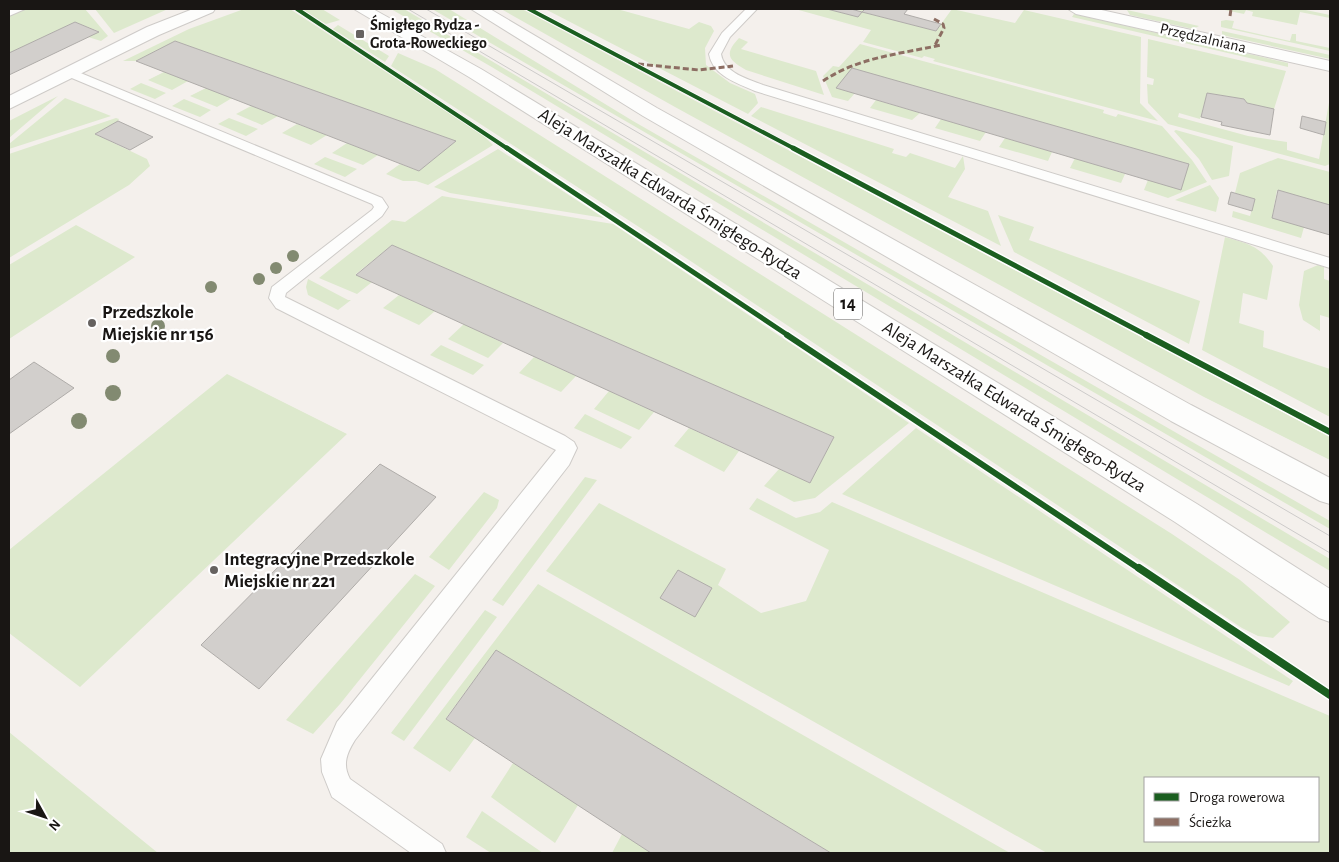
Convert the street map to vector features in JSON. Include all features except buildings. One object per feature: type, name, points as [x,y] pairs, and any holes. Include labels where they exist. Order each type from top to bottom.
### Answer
[{"type":"main road","points":[[9,103],[153,31],[208,9]]},
{"type":"main road","name":"Aleja Marszałka Edwarda Śmigłego-Rydza","points":[[362,9],[475,73],[1186,513],[1330,607]]},
{"type":"main road","points":[[479,9],[650,112],[1181,413],[1330,492]]},
{"type":"main road","name":"Przędzalniana","points":[[1076,9],[1330,66]]},
{"type":"lane","points":[[9,13],[20,9]]},
{"type":"lane","points":[[752,9],[716,47],[714,60],[720,69],[733,78],[759,88],[1330,263]]},
{"type":"lane","points":[[70,73],[377,201],[381,207],[377,213],[278,291],[277,298],[282,304],[558,441],[567,448],[556,466],[346,731],[332,758],[334,775],[341,788],[434,853]]},
{"type":"green space","points":[[25,9],[85,9],[108,36],[101,41],[88,37],[98,31],[75,22],[9,53],[9,15]]},
{"type":"green space","points":[[95,9],[168,9],[114,33]]},
{"type":"green space","points":[[244,9],[290,9],[485,137],[493,145],[428,185],[416,181],[403,181],[386,174],[400,164],[419,171],[456,141],[175,41],[136,61],[123,61],[189,29]]},
{"type":"green space","points":[[302,9],[322,9],[340,20],[326,24]]},
{"type":"green space","points":[[391,9],[404,9],[1330,559],[1330,571],[490,66]]},
{"type":"green space","points":[[432,9],[449,9],[633,121],[1330,521],[1330,529]]},
{"type":"green space","points":[[501,9],[522,9],[1330,437],[1330,460],[1204,397],[675,107]]},
{"type":"green space","points":[[545,9],[617,9],[689,29],[699,22],[711,26],[714,31],[705,48],[706,65],[730,83],[755,94],[758,103],[748,114]]},
{"type":"green space","points":[[795,9],[827,9],[858,17],[862,11],[851,9],[865,9],[862,12],[936,31],[952,9],[1015,23],[1024,10],[1141,37],[1140,103],[1158,121],[933,61],[935,59],[924,56],[922,58],[863,42],[871,30]]},
{"type":"green space","points":[[1220,9],[1301,9],[1330,15],[1330,18],[1300,12],[1297,25],[1252,16],[1253,12],[1246,10],[1244,14]]},
{"type":"green space","points":[[1127,10],[1199,26],[1193,29],[1130,15]]},
{"type":"green space","points":[[1074,14],[1288,63],[1288,67],[1072,17]]},
{"type":"green space","points":[[1221,21],[1234,21],[1232,28],[1290,41],[1292,34],[1296,34],[1296,41],[1330,48],[1330,51],[1221,27]]},
{"type":"green space","points":[[338,25],[389,56],[385,62],[333,29]]},
{"type":"green space","points":[[1222,31],[1330,55],[1330,59],[1222,35]]},
{"type":"green space","points":[[739,38],[748,42],[741,49],[816,71],[824,95],[746,70],[735,63],[730,53],[731,48]]},
{"type":"green space","points":[[1148,39],[1286,71],[1274,109],[1247,103],[1244,99],[1207,93],[1200,119],[1179,113],[1178,117],[1248,136],[1287,142],[1287,150],[1319,159],[1330,97],[1330,164],[1325,166],[1168,124],[1148,103],[1147,84],[1153,85],[1154,79],[1147,77]]},
{"type":"green space","points":[[860,44],[1104,110],[1103,113],[1116,117],[1118,114],[1162,126],[1192,160],[1207,182],[1168,198],[1144,190],[1148,180],[853,68],[836,88],[855,93],[848,101],[832,97],[823,76],[833,66],[839,67]]},
{"type":"green space","points":[[398,53],[435,69],[1172,534],[1240,580],[1290,622],[1273,638],[1258,636],[1242,628],[656,238],[391,66]]},
{"type":"green space","points":[[164,72],[188,81],[172,90],[148,80]]},
{"type":"green space","points":[[141,83],[166,93],[155,99],[130,89]]},
{"type":"green space","points":[[206,88],[232,98],[217,107],[190,96]]},
{"type":"green space","points":[[58,96],[9,138],[9,121]]},
{"type":"green space","points":[[65,98],[111,116],[9,149],[9,144]]},
{"type":"green space","points":[[184,99],[211,110],[200,117],[172,106]]},
{"type":"green space","points":[[876,100],[920,113],[912,120],[870,108]]},
{"type":"green space","points":[[251,106],[278,116],[262,125],[236,114]]},
{"type":"green space","points":[[761,107],[894,149],[892,153],[906,157],[910,153],[955,168],[963,156],[965,169],[948,197],[988,211],[1001,246],[751,116]]},
{"type":"green space","points":[[116,118],[119,119],[118,121],[95,134],[147,159],[150,166],[129,185],[9,258],[9,154]]},
{"type":"green space","points":[[229,118],[258,129],[246,136],[218,124]]},
{"type":"green space","points":[[941,119],[986,132],[980,141],[935,128]]},
{"type":"green space","points":[[297,124],[327,135],[311,145],[282,133]]},
{"type":"green space","points":[[1174,131],[1233,146],[1229,176],[1212,180],[1199,159]]},
{"type":"green space","points":[[1005,138],[1052,152],[1048,161],[999,147]]},
{"type":"green space","points":[[347,143],[378,155],[363,165],[332,153]]},
{"type":"green space","points":[[498,149],[604,218],[450,193],[434,187]]},
{"type":"green space","points":[[325,157],[357,169],[345,177],[314,164]]},
{"type":"green space","points":[[1075,158],[1125,174],[1121,183],[1070,168]]},
{"type":"green space","points":[[1278,158],[1330,172],[1330,205],[1277,190],[1272,217],[1304,227],[1301,238],[1232,217],[1233,211],[1250,216],[1255,199],[1235,193],[1240,173]]},
{"type":"green space","points":[[1210,185],[1219,198],[1216,212],[1175,200]]},
{"type":"green space","points":[[442,196],[613,224],[909,423],[815,498],[794,502],[764,486],[779,469],[810,483],[834,437],[392,245],[356,274],[372,282],[357,294],[319,278],[392,220],[405,222]]},
{"type":"green space","points":[[998,215],[1034,227],[1029,240],[1200,301],[1189,344],[1014,252]]},
{"type":"green space","points":[[76,225],[135,257],[9,339],[9,265]]},
{"type":"green space","points":[[1225,237],[1258,249],[1273,266],[1267,300],[1243,293],[1239,323],[1264,331],[1263,347],[1330,369],[1330,417],[1202,350]]},
{"type":"green space","points":[[1318,265],[1324,267],[1324,279],[1330,281],[1330,318],[1320,315],[1320,331],[1303,320],[1299,305],[1304,271]]},
{"type":"green space","points":[[308,279],[351,300],[338,310],[308,295],[306,287]]},
{"type":"green space","points":[[399,295],[435,311],[419,325],[383,308]]},
{"type":"green space","points":[[464,324],[503,343],[488,358],[448,339]]},
{"type":"green space","points":[[441,345],[484,365],[473,375],[430,355]]},
{"type":"green space","points":[[534,357],[576,376],[561,392],[519,373]]},
{"type":"green space","points":[[227,374],[347,434],[80,687],[9,633],[9,550]]},
{"type":"green space","points":[[609,391],[654,412],[639,430],[594,409]]},
{"type":"green space","points":[[585,414],[632,437],[621,449],[574,428]]},
{"type":"green space","points":[[689,428],[739,451],[724,472],[674,446]]},
{"type":"green space","points":[[916,428],[1293,681],[1289,686],[842,494]]},
{"type":"green space","points":[[585,477],[597,480],[503,606],[492,600]]},
{"type":"green space","points":[[484,492],[499,500],[497,508],[449,570],[429,557]]},
{"type":"green space","points":[[757,498],[796,518],[820,512],[832,502],[1330,716],[1330,853],[1047,853],[546,571],[599,503],[726,569],[718,585],[761,613],[806,601],[829,550],[749,509]]},
{"type":"green space","points":[[415,574],[435,586],[340,704],[313,734],[286,720]]},
{"type":"green space","points":[[538,584],[1010,853],[831,853],[496,650],[446,718],[475,738],[450,772],[413,748]]},
{"type":"green space","points":[[485,610],[497,617],[404,741],[391,733]]},
{"type":"green space","points":[[9,732],[158,853],[9,853]]},
{"type":"green space","points":[[513,763],[578,805],[555,843],[491,797]]},
{"type":"green space","points":[[482,811],[543,853],[491,853],[466,837]]},
{"type":"green space","points":[[622,834],[651,853],[612,853]]},
{"type":"tram line","points":[[408,9],[1330,553]]},
{"type":"tram line","points":[[426,9],[1330,536]]},
{"type":"marked path","points":[[1230,16],[1231,9]]},
{"type":"marked path","points":[[934,19],[943,24],[944,28],[934,47]]},
{"type":"marked path","points":[[823,81],[837,72],[865,60],[941,45]]},
{"type":"marked path","points":[[638,64],[699,70],[733,66]]},
{"type":"cycle path","points":[[297,9],[1330,695]]},
{"type":"cycle path","points":[[529,9],[1330,432]]},
{"type":"place","name":"Śmigłego Rydza - Grota-Roweckiego","points":[[360,34]]},
{"type":"place","name":"Przedszkole Miejskie nr 156","points":[[92,323]]},
{"type":"place","name":"Integracyjne Przedszkole Miejskie nr 221","points":[[214,570]]}]
